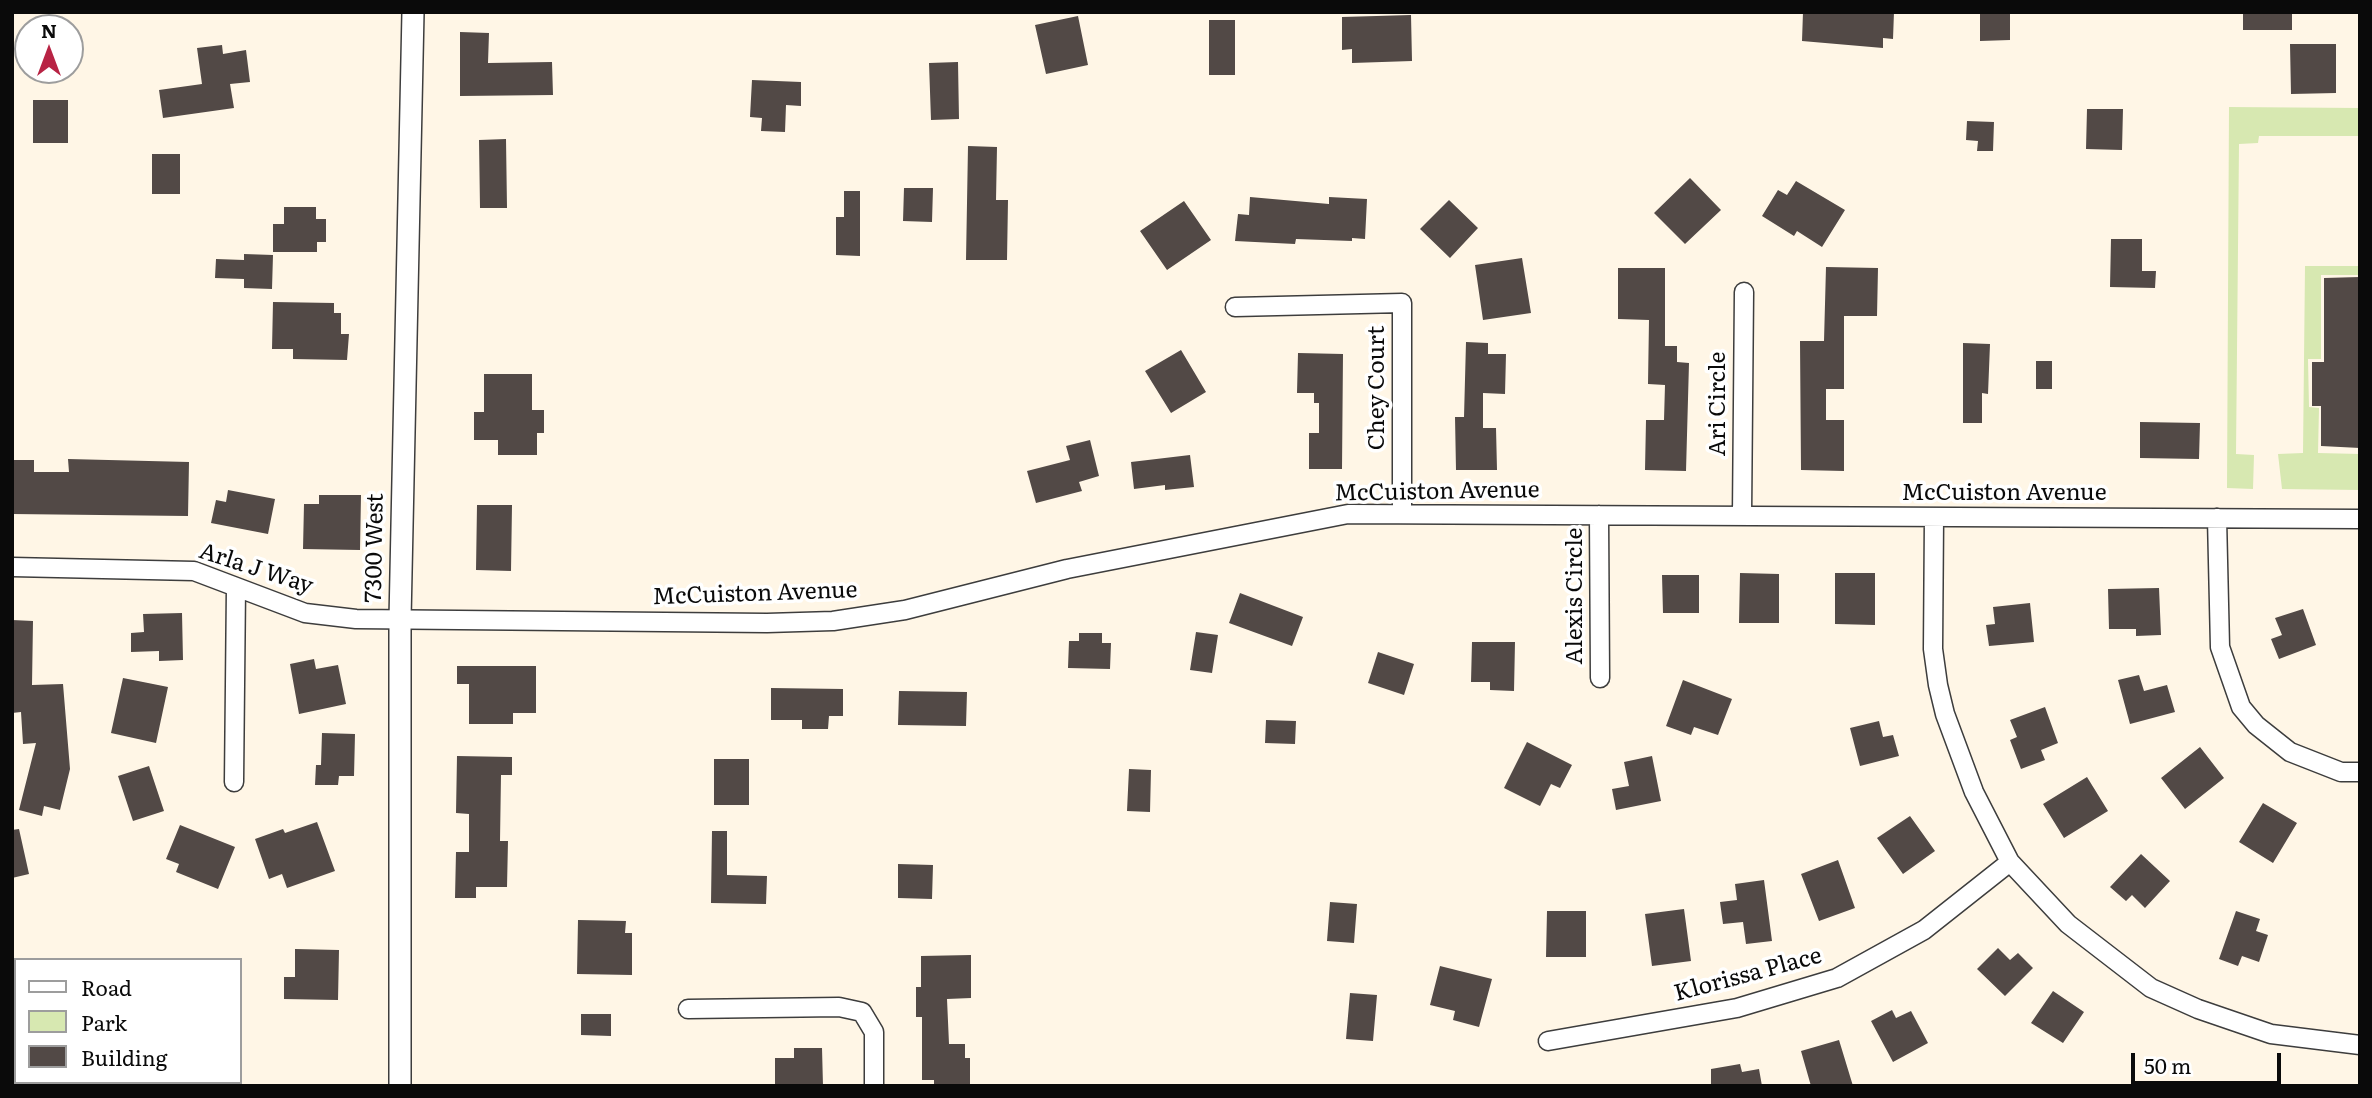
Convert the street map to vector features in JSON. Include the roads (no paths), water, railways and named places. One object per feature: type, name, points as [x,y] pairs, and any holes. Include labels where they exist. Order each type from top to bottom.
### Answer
[{"type":"street","name":"7300 West","points":[[400,1086],[400,619],[413,12]]},
{"type":"street","name":"Ari Circle","points":[[1742,515],[1744,292]]},
{"type":"street","name":"Chey Court","points":[[1235,307],[1402,303],[1402,514]]},
{"type":"street","name":"McCuiston Avenue","points":[[400,619],[833,621],[905,610],[1067,569],[1348,514],[2360,519]]},
{"type":"street","name":"Alexis Circle","points":[[1599,515],[1600,678]]},
{"type":"street","points":[[1934,518],[1933,649],[1938,685],[1945,714],[1974,792],[2011,862],[2068,924],[2151,988],[2198,1009],[2271,1034],[2360,1045]]},
{"type":"street","points":[[2217,518],[2220,647],[2241,707],[2256,725],[2290,752],[2341,772],[2360,772]]},
{"type":"street","name":"Arla J Way","points":[[12,567],[194,570],[305,613],[356,619],[400,619]]},
{"type":"street","points":[[234,782],[236,587]]},
{"type":"street","name":"Klorissa Place","points":[[1548,1041],[1737,1008],[1837,978],[1924,930],[2011,862]]},
{"type":"street","points":[[688,1009],[839,1007],[862,1012],[874,1032],[874,1086]]}]
